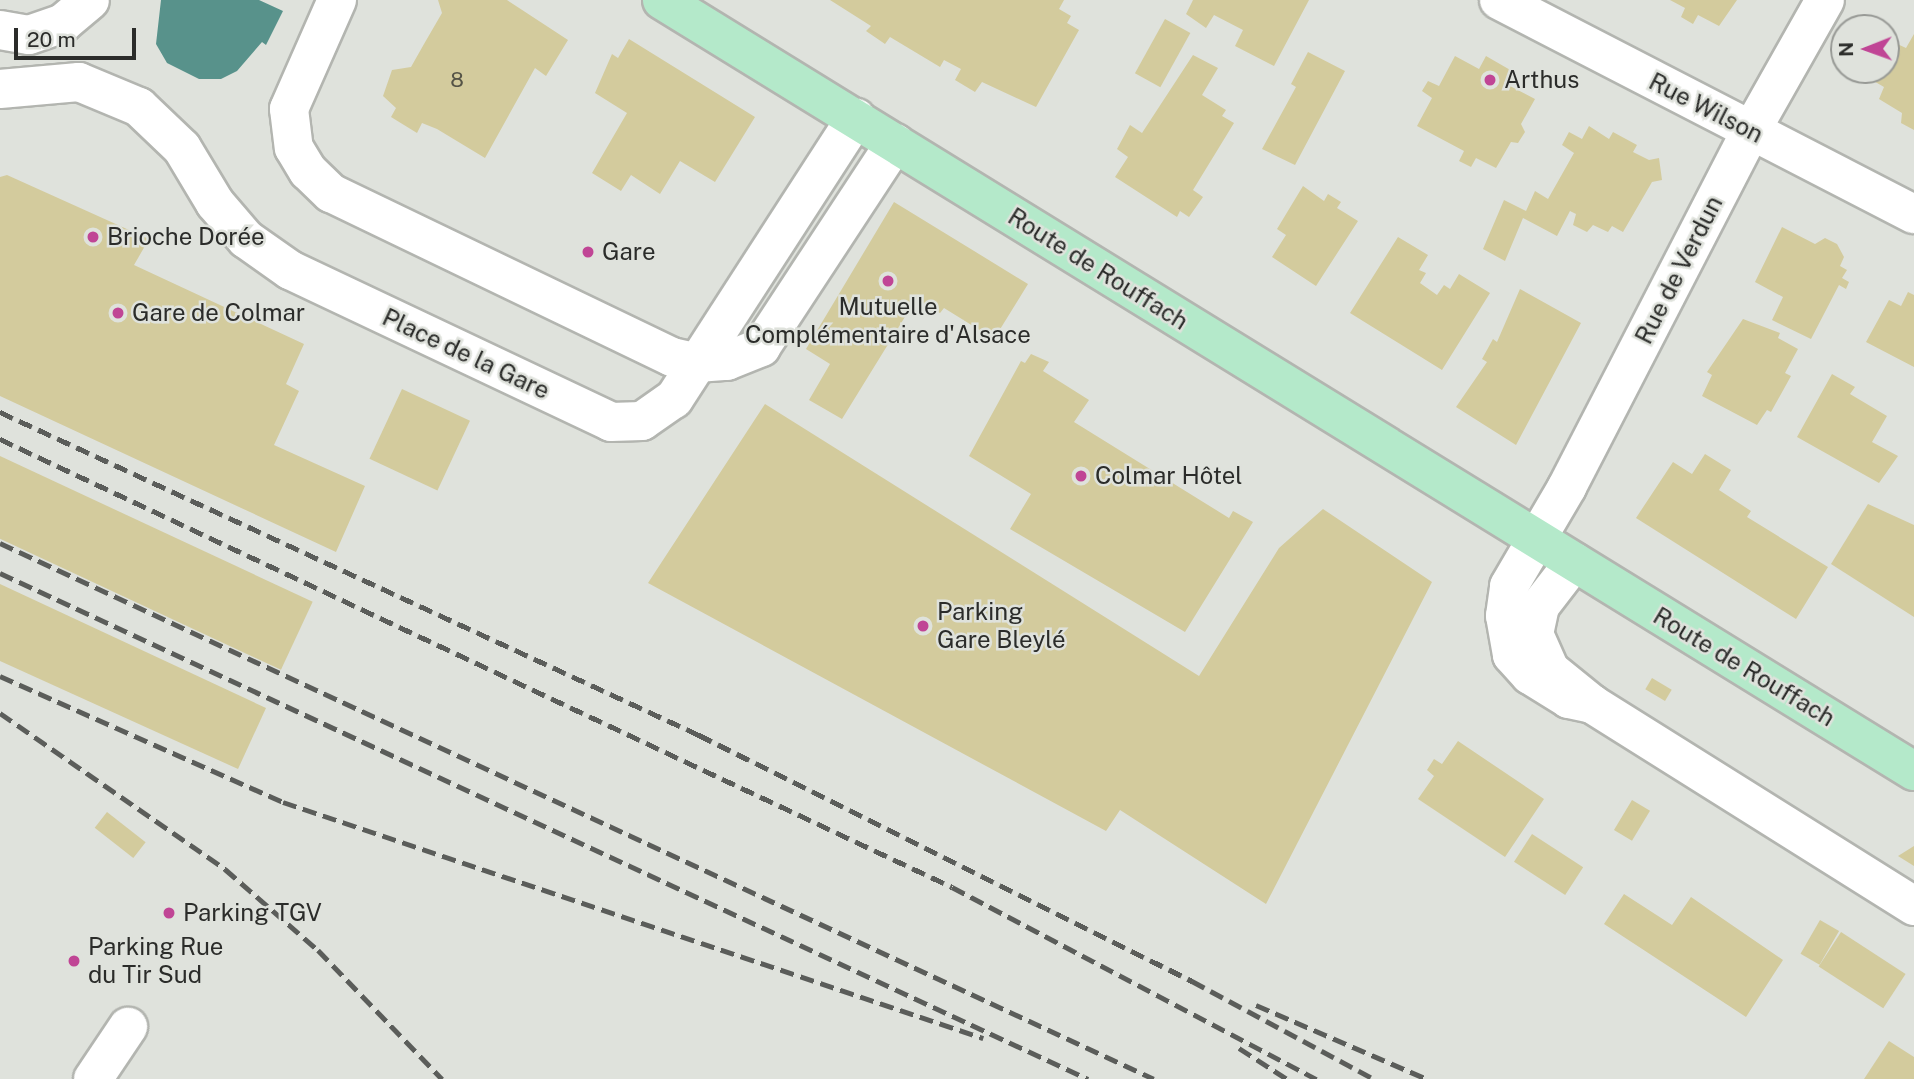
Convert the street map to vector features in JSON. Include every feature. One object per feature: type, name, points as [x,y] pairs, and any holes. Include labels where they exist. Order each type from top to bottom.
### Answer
[{"type":"main road","name":"Route de Rouffach","points":[[662,0],[1914,771]]},
{"type":"street","points":[[0,30],[29,34],[63,23],[90,0]]},
{"type":"street","points":[[337,0],[289,109],[295,148],[308,171],[331,193],[672,357],[697,363],[727,361],[761,347],[895,143]]},
{"type":"street","name":"Rue Wilson","points":[[1499,0],[1914,214]]},
{"type":"street","name":"Rue de Verdun","points":[[1534,539],[1567,487],[1751,131],[1825,0]]},
{"type":"street","name":"Place de la Gare","points":[[0,89],[79,82],[139,107],[182,148],[215,204],[246,239],[290,270],[611,422],[642,421],[674,399],[856,118]]},
{"type":"street","points":[[1534,539],[1509,586],[1505,615],[1550,670],[1575,685],[1592,704],[1914,906]]},
{"type":"street","points":[[1521,636],[1574,562]]},
{"type":"street","points":[[93,1079],[128,1027]]},
{"type":"water","points":[[161,0],[259,0],[283,11],[266,45],[262,42],[237,71],[221,79],[199,79],[167,63],[156,44]]},
{"type":"building","points":[[438,0],[507,0],[568,40],[546,76],[535,68],[485,158],[422,123],[417,133],[391,117],[396,108],[383,96],[392,70],[411,67],[442,13]]},
{"type":"building","points":[[830,0],[1064,0],[1059,9],[1071,16],[1067,23],[1079,30],[1036,107],[982,82],[975,92],[955,80],[961,69],[944,60],[940,67],[890,37],[885,44],[866,31],[871,26]]},
{"type":"building","points":[[1193,0],[1309,0],[1274,66],[1235,46],[1243,30],[1214,15],[1206,28],[1186,14]]},
{"type":"building","points":[[1670,0],[1737,0],[1719,26],[1698,15],[1693,24],[1681,17],[1685,8]]},
{"type":"building","points":[[1165,19],[1190,33],[1160,87],[1135,73]]},
{"type":"building","points":[[1914,34],[1914,130],[1901,123],[1902,113],[1879,99],[1884,87],[1879,84],[1900,84],[1900,45],[1906,48]]},
{"type":"building","points":[[629,39],[755,117],[715,182],[680,161],[660,194],[631,175],[621,191],[592,173],[627,113],[595,93],[612,54],[618,58]]},
{"type":"building","points":[[1308,52],[1345,71],[1295,165],[1262,149],[1296,87],[1291,84]]},
{"type":"building","points":[[1193,55],[1218,68],[1202,95],[1226,110],[1222,116],[1234,123],[1193,190],[1203,197],[1189,217],[1180,211],[1177,217],[1115,177],[1128,157],[1117,149],[1130,125],[1142,133]]},
{"type":"building","points":[[1455,56],[1479,69],[1486,56],[1512,71],[1504,83],[1535,99],[1521,124],[1525,132],[1518,143],[1511,142],[1496,168],[1476,158],[1471,167],[1459,161],[1464,151],[1417,126],[1432,98],[1422,91],[1428,81],[1439,86]]},
{"type":"building","points":[[1589,126],[1609,139],[1613,132],[1637,145],[1633,152],[1649,160],[1659,158],[1662,180],[1652,182],[1623,232],[1612,226],[1608,232],[1593,225],[1587,232],[1573,225],[1576,214],[1570,211],[1557,236],[1523,218],[1505,261],[1483,249],[1504,200],[1526,211],[1535,191],[1548,199],[1574,153],[1562,145],[1569,132],[1582,139]]},
{"type":"building","points":[[7,175],[149,239],[134,265],[304,344],[286,384],[299,391],[274,445],[365,486],[336,552],[0,396],[0,177]]},
{"type":"building","points":[[1303,186],[1324,201],[1328,194],[1341,202],[1337,208],[1358,221],[1316,286],[1272,257],[1286,235],[1277,229]]},
{"type":"building","points":[[894,202],[1028,284],[994,339],[944,308],[940,313],[916,299],[842,419],[809,400],[830,364],[806,349]]},
{"type":"building","points":[[1782,227],[1815,244],[1825,238],[1837,244],[1844,257],[1840,266],[1847,270],[1842,278],[1849,282],[1846,289],[1839,285],[1811,339],[1772,320],[1783,297],[1755,282]]},
{"type":"building","points":[[1398,237],[1428,255],[1419,270],[1426,273],[1420,283],[1437,295],[1444,285],[1450,289],[1459,274],[1490,293],[1442,370],[1350,313]]},
{"type":"building","points":[[1520,289],[1581,323],[1516,445],[1456,407],[1487,362],[1482,359],[1493,339],[1497,342]]},
{"type":"building","points":[[1908,292],[1914,295],[1914,367],[1866,342],[1889,300],[1901,306]]},
{"type":"building","points":[[1743,319],[1780,333],[1778,338],[1798,349],[1785,373],[1791,376],[1771,412],[1767,410],[1757,425],[1702,396],[1712,375],[1707,372]]},
{"type":"building","name":"Colmar Hôtel","points":[[1031,354],[1049,362],[1043,371],[1089,400],[1074,422],[1229,518],[1233,511],[1253,522],[1185,632],[1010,529],[1031,494],[969,456],[1021,361],[1025,363]]},
{"type":"building","points":[[1832,374],[1855,387],[1850,394],[1887,416],[1872,442],[1898,456],[1879,483],[1797,437]]},
{"type":"building","points":[[402,389],[470,421],[437,490],[369,459]]},
{"type":"building","name":"Parking Gare Bleylé","points":[[765,404],[1199,676],[1279,548],[1323,509],[1432,582],[1266,904],[1120,810],[1106,831],[648,583]]},
{"type":"building","points":[[1705,454],[1731,470],[1719,490],[1751,511],[1747,517],[1828,567],[1796,619],[1636,518],[1673,462],[1692,474]]},
{"type":"building","points":[[0,456],[313,602],[281,670],[0,539]]},
{"type":"building","points":[[1868,504],[1914,525],[1914,617],[1831,564]]},
{"type":"building","points":[[0,584],[266,708],[238,769],[0,661]]},
{"type":"building","points":[[1652,678],[1672,690],[1665,701],[1645,689]]},
{"type":"building","points":[[1458,741],[1544,799],[1505,857],[1418,799],[1434,776],[1427,770],[1434,759],[1442,764]]},
{"type":"building","points":[[1632,800],[1650,811],[1632,841],[1614,830]]},
{"type":"building","points":[[107,812],[146,842],[133,858],[95,828]]},
{"type":"building","points":[[1532,834],[1583,867],[1565,895],[1514,862]]},
{"type":"building","points":[[1914,846],[1914,866],[1898,856]]},
{"type":"building","points":[[1624,894],[1672,925],[1691,897],[1783,960],[1746,1017],[1604,924]]},
{"type":"building","points":[[1820,920],[1839,931],[1820,965],[1800,954]]},
{"type":"building","points":[[1841,932],[1906,974],[1883,1008],[1819,966]]},
{"type":"building","points":[[1889,1041],[1914,1057],[1914,1079],[1864,1079]]},
{"type":"railway","points":[[0,412],[699,735],[1192,981],[1374,1079]]},
{"type":"railway","points":[[0,439],[952,887],[1316,1079]]},
{"type":"railway","points":[[0,543],[1154,1079]]},
{"type":"railway","points":[[0,573],[1088,1079]]},
{"type":"railway","points":[[0,676],[283,802],[983,1038]]},
{"type":"railway","points":[[0,713],[225,869],[318,950],[442,1079]]},
{"type":"railway","points":[[1256,1005],[1427,1079]]},
{"type":"railway","points":[[1239,1048],[1287,1079]]},
{"type":"place","name":"Arthus","points":[[1490,80]]},
{"type":"place","name":"Brioche Dorée","points":[[93,237]]},
{"type":"place","name":"Gare","points":[[588,252]]},
{"type":"place","name":"Mutuelle Complémentaire d'Alsace","points":[[888,281]]},
{"type":"place","name":"Gare de Colmar","points":[[118,313]]},
{"type":"place","name":"Colmar Hôtel","points":[[1081,476]]},
{"type":"place","name":"Parking Gare Bleylé","points":[[923,626]]},
{"type":"place","name":"Parking TGV","points":[[169,913]]},
{"type":"place","name":"Parking Rue du Tir Sud","points":[[74,961]]}]
